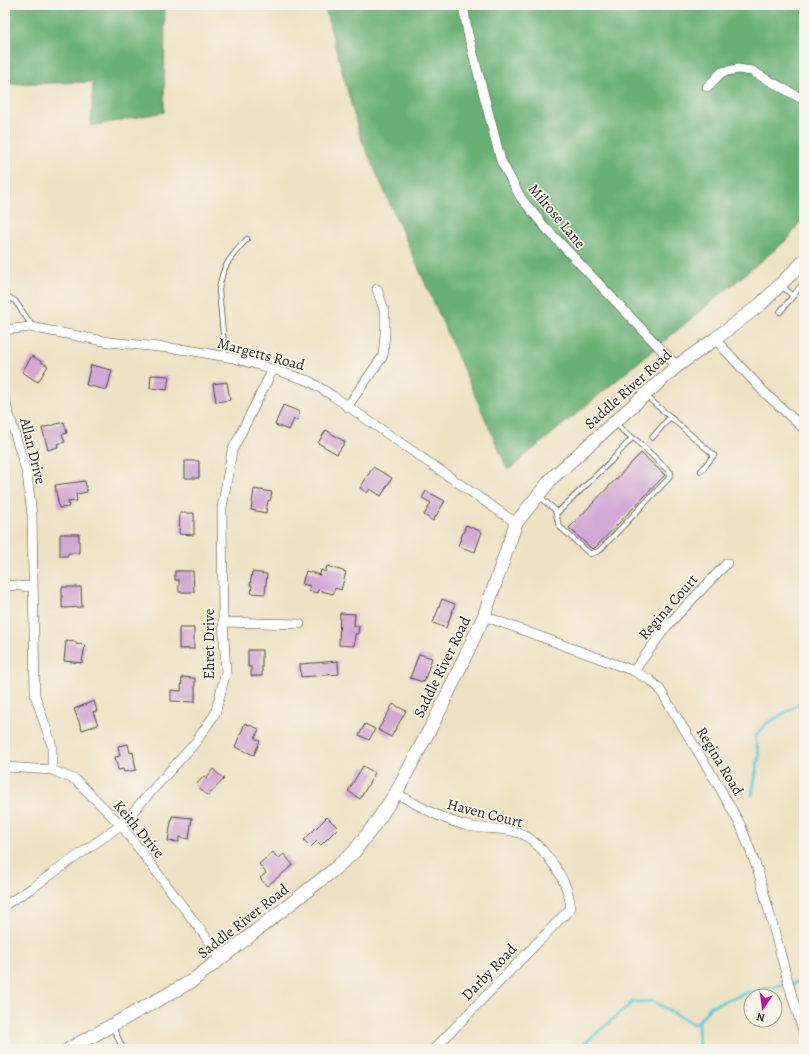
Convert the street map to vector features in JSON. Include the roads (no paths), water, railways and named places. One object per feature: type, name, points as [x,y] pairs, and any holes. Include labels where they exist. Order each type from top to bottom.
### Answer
[{"type":"main road","name":"Saddle River Road","points":[[69,1049],[192,981],[331,872],[354,852],[396,793],[441,708],[484,616],[516,523],[552,478],[677,366],[761,304],[804,261]]},
{"type":"street","name":"Milrose Lane","points":[[463,5],[468,34],[501,161],[521,198],[564,248],[677,366]]},
{"type":"street","points":[[707,87],[722,72],[738,69],[752,71],[804,100]]},
{"type":"street","points":[[347,407],[383,356],[385,313],[377,290]]},
{"type":"street","name":"Margetts Road","points":[[5,330],[30,326],[109,342],[188,350],[225,356],[273,369],[309,382],[334,396],[347,407],[516,523]]},
{"type":"street","points":[[715,339],[763,391],[804,429]]},
{"type":"street","name":"Ehret Drive","points":[[5,905],[32,888],[121,825],[195,743],[215,714],[226,672],[223,622],[222,508],[232,451],[273,369]]},
{"type":"street","name":"Allan Drive","points":[[5,401],[27,474],[32,514],[35,695],[52,746],[52,770]]},
{"type":"street","name":"Regina Court","points":[[634,671],[666,627],[727,563]]},
{"type":"street","points":[[5,585],[34,587]]},
{"type":"street","name":"Regina Road","points":[[484,616],[634,671],[650,680],[659,688],[717,783],[741,826],[758,871],[792,996],[804,1034]]},
{"type":"street","points":[[223,622],[300,624]]},
{"type":"street","name":"Keith Drive","points":[[5,767],[52,770],[76,780],[121,825],[221,957]]},
{"type":"street","name":"Haven Court","points":[[396,793],[445,819],[469,826],[499,829],[522,834],[540,847],[554,865],[567,889],[571,908],[564,914]]},
{"type":"street","name":"Darby Road","points":[[434,1049],[564,914]]},
{"type":"lane","points":[[225,356],[219,290],[220,280],[223,271],[233,255],[247,239]]},
{"type":"lane","points":[[780,312],[804,282]]},
{"type":"lane","points":[[781,285],[793,296]]},
{"type":"lane","points":[[6,297],[15,301],[33,327]]},
{"type":"lane","points":[[645,395],[714,455],[701,471]]},
{"type":"lane","points":[[652,438],[670,417]]},
{"type":"lane","points":[[538,496],[555,510],[559,526],[580,547],[590,554],[599,551],[672,473],[623,431],[615,422]]},
{"type":"lane","points":[[556,514],[611,461],[632,438]]},
{"type":"lane","points":[[112,1025],[123,1049]]},
{"type":"waterway","points":[[752,795],[759,755],[755,737],[766,724],[804,701]]},
{"type":"waterway","points":[[699,1049],[698,1022],[711,1006],[749,992],[804,981]]},
{"type":"waterway","points":[[578,1049],[633,1002],[653,1001],[693,1024],[698,1022]]}]
